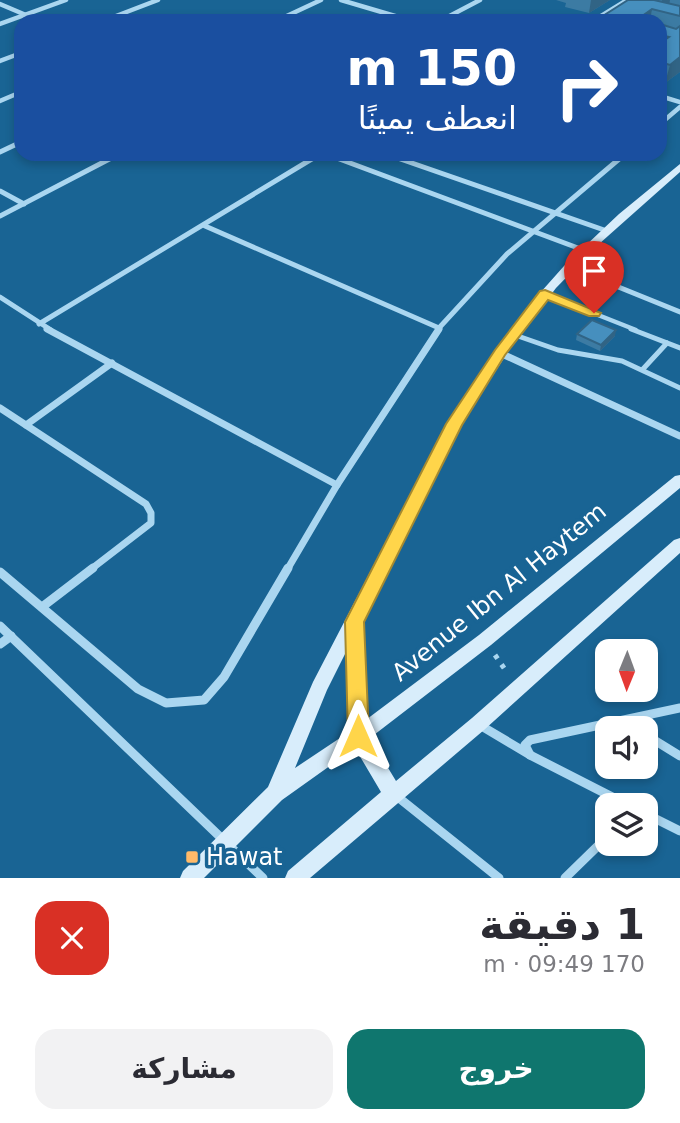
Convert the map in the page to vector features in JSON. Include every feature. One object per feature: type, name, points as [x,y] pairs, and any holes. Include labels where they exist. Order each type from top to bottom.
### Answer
[{"type":"street","points":[[29,14],[66,0]]},
{"type":"street","points":[[121,14],[158,0]]},
{"type":"street","points":[[291,14],[321,0]]},
{"type":"street","points":[[341,0],[388,14]]},
{"type":"street","points":[[453,14],[480,0]]},
{"type":"street","points":[[604,14],[627,0]]},
{"type":"street","points":[[0,4],[24,14]]},
{"type":"street","points":[[667,117],[680,105]]},
{"type":"street","points":[[0,216],[106,161]]},
{"type":"street","points":[[39,324],[309,161]]},
{"type":"street","points":[[345,161],[586,251]]},
{"type":"street","points":[[406,161],[607,232]]},
{"type":"street","points":[[0,572],[138,690],[166,703],[204,700],[224,677],[337,485],[439,328],[488,273],[533,231],[617,161]]},
{"type":"street","points":[[275,793],[319,688],[454,424],[513,334],[545,294],[586,251],[679,169]]},
{"type":"street","points":[[0,191],[23,204]]},
{"type":"street","points":[[205,226],[439,328]]},
{"type":"street","points":[[569,267],[680,312]]},
{"type":"street","points":[[0,297],[39,324],[337,485]]},
{"type":"street","points":[[500,353],[680,436]]},
{"type":"street","points":[[26,425],[112,363]]},
{"type":"street","points":[[0,408],[146,505],[151,513],[152,523],[42,607]]},
{"type":"street","name":"Avenue Ibn Al Haytem","points":[[190,878],[275,793],[358,736],[485,640],[680,480]]},
{"type":"street","points":[[295,878],[477,724],[516,686],[680,544]]},
{"type":"street","points":[[355,622],[358,736],[393,794],[499,878]]},
{"type":"street","points":[[0,626],[263,878]]},
{"type":"street","points":[[0,644],[11,636]]},
{"type":"street","points":[[645,716],[680,708]]},
{"type":"street","points":[[477,724],[604,793]]},
{"type":"street","points":[[530,755],[525,745],[530,740],[595,727]]},
{"type":"street","points":[[658,742],[680,756]]},
{"type":"street","points":[[658,820],[680,831]]},
{"type":"street","points":[[565,878],[595,849]]},
{"type":"lane","points":[[545,294],[680,348]]},
{"type":"lane","points":[[513,334],[538,345],[600,356],[643,369],[680,388]]},
{"type":"lane","points":[[643,369],[667,343]]},
{"type":"path","points":[[485,640],[516,686]]},
{"type":"building","points":[[628,0],[654,0],[680,6],[680,16],[652,9],[645,14],[606,14]]},
{"type":"building","points":[[667,26],[676,29],[680,26],[680,57],[670,65],[667,64]]},
{"type":"building","points":[[592,320],[616,330],[601,345],[577,334]]},
{"type":"place","name":"Hawat","points":[[192,857]]},
{"type":"route","points":[[358,736],[355,622],[454,424],[513,334],[545,294],[594,313]]}]
